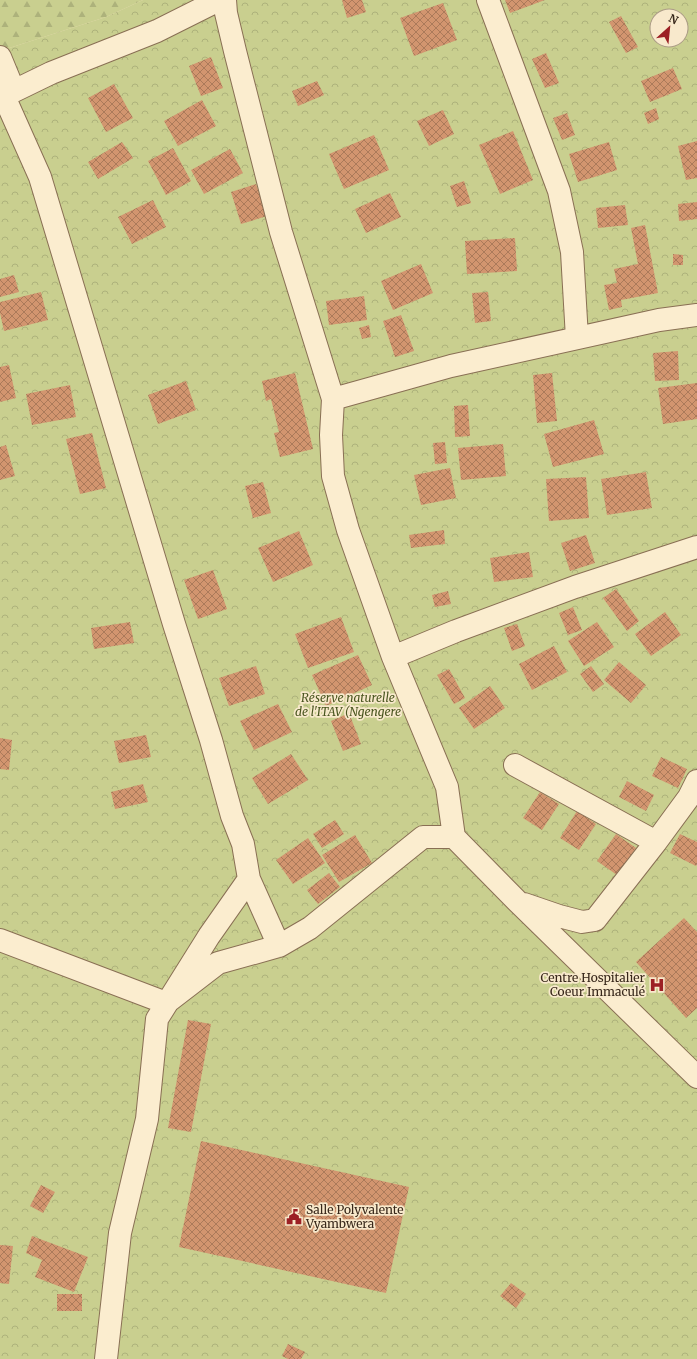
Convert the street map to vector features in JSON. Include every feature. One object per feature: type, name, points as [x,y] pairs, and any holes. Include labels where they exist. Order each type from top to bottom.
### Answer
[{"type":"street","points":[[6,93],[51,73],[157,31],[218,0]]},
{"type":"street","points":[[225,0],[226,13],[235,51],[281,232],[334,399],[331,435],[333,476],[348,530],[393,657],[447,787],[454,837],[517,901],[697,1077]]},
{"type":"street","points":[[488,0],[560,191],[572,252],[578,338]]},
{"type":"street","points":[[0,57],[6,93],[40,177],[174,624],[211,740],[232,816],[243,844],[249,879],[279,946]]},
{"type":"street","points":[[334,399],[451,366],[660,320],[697,315]]},
{"type":"street","points":[[393,657],[456,631],[575,587],[697,547]]},
{"type":"street","points":[[516,765],[656,842]]},
{"type":"street","points":[[517,901],[582,922],[595,920],[656,842],[689,797],[697,781]]},
{"type":"street","points":[[166,1003],[218,963],[279,946],[310,928],[423,837],[454,837]]},
{"type":"street","points":[[106,1359],[120,1233],[147,1119],[157,1019],[209,936],[249,879]]},
{"type":"street","points":[[0,940],[166,1003]]},
{"type":"green space","points":[[0,0],[143,0],[106,17],[0,51]]},
{"type":"green space","name":"Réserve naturelle de l'ITAV (Ngengere","points":[[143,0],[697,0],[697,1359],[0,1359],[0,51],[106,17]]},
{"type":"building","points":[[342,0],[362,0],[366,12],[347,18]]},
{"type":"building","points":[[505,0],[545,0],[510,13]]},
{"type":"building","points":[[443,3],[457,40],[414,56],[400,18]]},
{"type":"building","points":[[621,16],[638,47],[626,53],[609,22]]},
{"type":"building","points":[[546,53],[559,83],[545,88],[532,59]]},
{"type":"building","points":[[211,57],[223,88],[201,96],[189,66]]},
{"type":"building","points":[[673,68],[682,89],[650,102],[641,81]]},
{"type":"building","points":[[317,81],[324,95],[298,106],[292,91]]},
{"type":"building","points":[[114,84],[133,118],[106,132],[88,98]]},
{"type":"building","points":[[202,100],[216,126],[178,146],[164,121]]},
{"type":"building","points":[[656,108],[659,119],[648,124],[644,113]]},
{"type":"building","points":[[443,110],[454,134],[429,146],[417,121]]},
{"type":"building","points":[[567,113],[575,135],[562,140],[553,118]]},
{"type":"building","points":[[513,131],[533,180],[500,194],[479,145]]},
{"type":"building","points":[[374,135],[389,170],[344,189],[329,154]]},
{"type":"building","points":[[697,141],[697,178],[686,180],[678,146]]},
{"type":"building","points":[[122,142],[133,158],[98,179],[88,162]]},
{"type":"building","points":[[609,142],[617,170],[578,182],[569,154]]},
{"type":"building","points":[[173,148],[191,181],[166,195],[148,161]]},
{"type":"building","points":[[230,149],[243,173],[204,194],[191,170]]},
{"type":"building","points":[[464,181],[471,203],[457,207],[450,186]]},
{"type":"building","points":[[256,184],[267,216],[241,224],[231,192]]},
{"type":"building","points":[[390,193],[401,217],[366,233],[355,209]]},
{"type":"building","points":[[153,200],[166,227],[132,244],[118,217]]},
{"type":"building","points":[[697,202],[697,219],[679,221],[678,204]]},
{"type":"building","points":[[625,205],[628,225],[598,228],[596,208]]},
{"type":"building","points":[[645,225],[658,293],[621,300],[622,307],[609,310],[604,285],[617,283],[614,269],[638,264],[631,228]]},
{"type":"building","points":[[515,238],[517,271],[467,274],[465,241]]},
{"type":"building","points":[[673,254],[683,255],[683,265],[673,265]]},
{"type":"building","points":[[421,264],[433,293],[393,310],[381,281]]},
{"type":"building","points":[[14,275],[19,292],[0,297],[0,279]]},
{"type":"building","points":[[41,292],[48,320],[4,331],[0,313],[0,302]]},
{"type":"building","points":[[488,292],[491,321],[475,323],[472,293]]},
{"type":"building","points":[[364,296],[367,320],[329,325],[326,301]]},
{"type":"building","points":[[401,315],[414,351],[395,357],[383,321]]},
{"type":"building","points":[[369,325],[371,337],[362,339],[359,328]]},
{"type":"building","points":[[678,351],[679,380],[655,381],[653,353]]},
{"type":"building","points":[[9,365],[16,398],[0,402],[0,367]]},
{"type":"building","points":[[295,373],[313,449],[280,457],[274,433],[279,432],[271,399],[266,401],[262,381]]},
{"type":"building","points":[[552,373],[557,421],[537,423],[533,375]]},
{"type":"building","points":[[186,381],[196,410],[158,424],[148,395]]},
{"type":"building","points":[[697,383],[697,419],[663,424],[658,388]]},
{"type":"building","points":[[70,385],[76,417],[32,425],[26,394]]},
{"type":"building","points":[[468,405],[470,436],[455,437],[454,406]]},
{"type":"building","points":[[594,420],[604,454],[553,467],[544,434]]},
{"type":"building","points":[[92,433],[106,488],[80,494],[66,439]]},
{"type":"building","points":[[445,442],[447,463],[435,464],[433,443]]},
{"type":"building","points":[[503,444],[506,476],[461,480],[458,448]]},
{"type":"building","points":[[6,445],[15,476],[0,480],[0,447]]},
{"type":"building","points":[[450,468],[456,498],[421,505],[414,475]]},
{"type":"building","points":[[646,472],[652,508],[607,515],[601,479]]},
{"type":"building","points":[[586,477],[589,518],[549,521],[546,479]]},
{"type":"building","points":[[263,482],[271,513],[253,518],[245,486]]},
{"type":"building","points":[[444,530],[445,544],[411,548],[409,535]]},
{"type":"building","points":[[299,531],[313,565],[273,582],[258,548]]},
{"type":"building","points":[[586,535],[595,563],[570,571],[561,543]]},
{"type":"building","points":[[529,552],[533,577],[494,582],[490,558]]},
{"type":"building","points":[[213,570],[227,609],[198,619],[184,580]]},
{"type":"building","points":[[616,589],[639,621],[627,631],[603,598]]},
{"type":"building","points":[[448,591],[451,604],[435,607],[432,595]]},
{"type":"building","points":[[573,607],[582,630],[568,635],[559,613]]},
{"type":"building","points":[[665,612],[681,635],[651,656],[635,634]]},
{"type":"building","points":[[341,617],[354,652],[308,668],[295,634]]},
{"type":"building","points":[[130,622],[134,643],[94,649],[91,628]]},
{"type":"building","points":[[597,622],[614,647],[584,666],[568,641]]},
{"type":"building","points":[[517,624],[525,646],[512,651],[504,628]]},
{"type":"building","points":[[554,646],[567,672],[532,690],[519,664]]},
{"type":"building","points":[[358,655],[372,685],[326,706],[312,675]]},
{"type":"building","points":[[619,662],[646,685],[631,703],[604,680]]},
{"type":"building","points":[[256,666],[265,694],[229,706],[219,678]]},
{"type":"building","points":[[591,666],[604,684],[593,692],[580,674]]},
{"type":"building","points":[[449,669],[465,698],[454,704],[437,675]]},
{"type":"building","points":[[490,686],[505,708],[474,729],[459,708]]},
{"type":"building","points":[[278,704],[292,732],[254,750],[240,721]]},
{"type":"building","points":[[349,713],[361,744],[343,751],[331,721]]},
{"type":"building","points":[[146,735],[151,757],[119,763],[114,741]]},
{"type":"building","points":[[0,738],[12,740],[9,770],[0,769]]},
{"type":"building","points":[[291,754],[308,780],[268,804],[252,778]]},
{"type":"building","points":[[661,757],[687,769],[678,788],[652,776]]},
{"type":"building","points":[[627,781],[654,795],[646,811],[619,797]]},
{"type":"building","points":[[143,784],[148,802],[115,809],[111,792]]},
{"type":"building","points":[[540,792],[559,804],[542,830],[523,818]]},
{"type":"building","points":[[577,811],[596,824],[579,850],[560,838]]},
{"type":"building","points":[[335,820],[344,834],[322,848],[313,834]]},
{"type":"building","points":[[616,834],[636,848],[617,875],[597,861]]},
{"type":"building","points":[[680,834],[697,842],[696,866],[670,853]]},
{"type":"building","points":[[355,835],[372,863],[339,882],[322,855]]},
{"type":"building","points":[[308,838],[325,863],[293,884],[276,860]]},
{"type":"building","points":[[329,873],[340,887],[318,904],[307,890]]},
{"type":"building","points":[[684,918],[697,932],[697,1008],[686,1018],[636,962]]},
{"type":"building","points":[[188,1020],[211,1024],[191,1132],[168,1128]]},
{"type":"building","name":"Salle Polyvalente Vyambwera","points":[[201,1141],[409,1187],[386,1293],[179,1247]]},
{"type":"building","points":[[41,1185],[55,1192],[43,1213],[30,1206]]},
{"type":"building","points":[[32,1236],[88,1257],[74,1292],[35,1277],[42,1260],[26,1253]]},
{"type":"building","points":[[0,1245],[13,1246],[9,1284],[0,1283]]},
{"type":"building","points":[[511,1283],[526,1294],[516,1308],[500,1296]]},
{"type":"building","points":[[57,1294],[82,1294],[82,1311],[57,1311]]},
{"type":"building","points":[[288,1344],[305,1352],[301,1359],[288,1359],[282,1356]]},
{"type":"place","name":"Centre Hospitalier Coeur Immaculé","points":[[657,985]]},
{"type":"place","name":"Salle Polyvalente Vyambwera","points":[[294,1217]]}]
